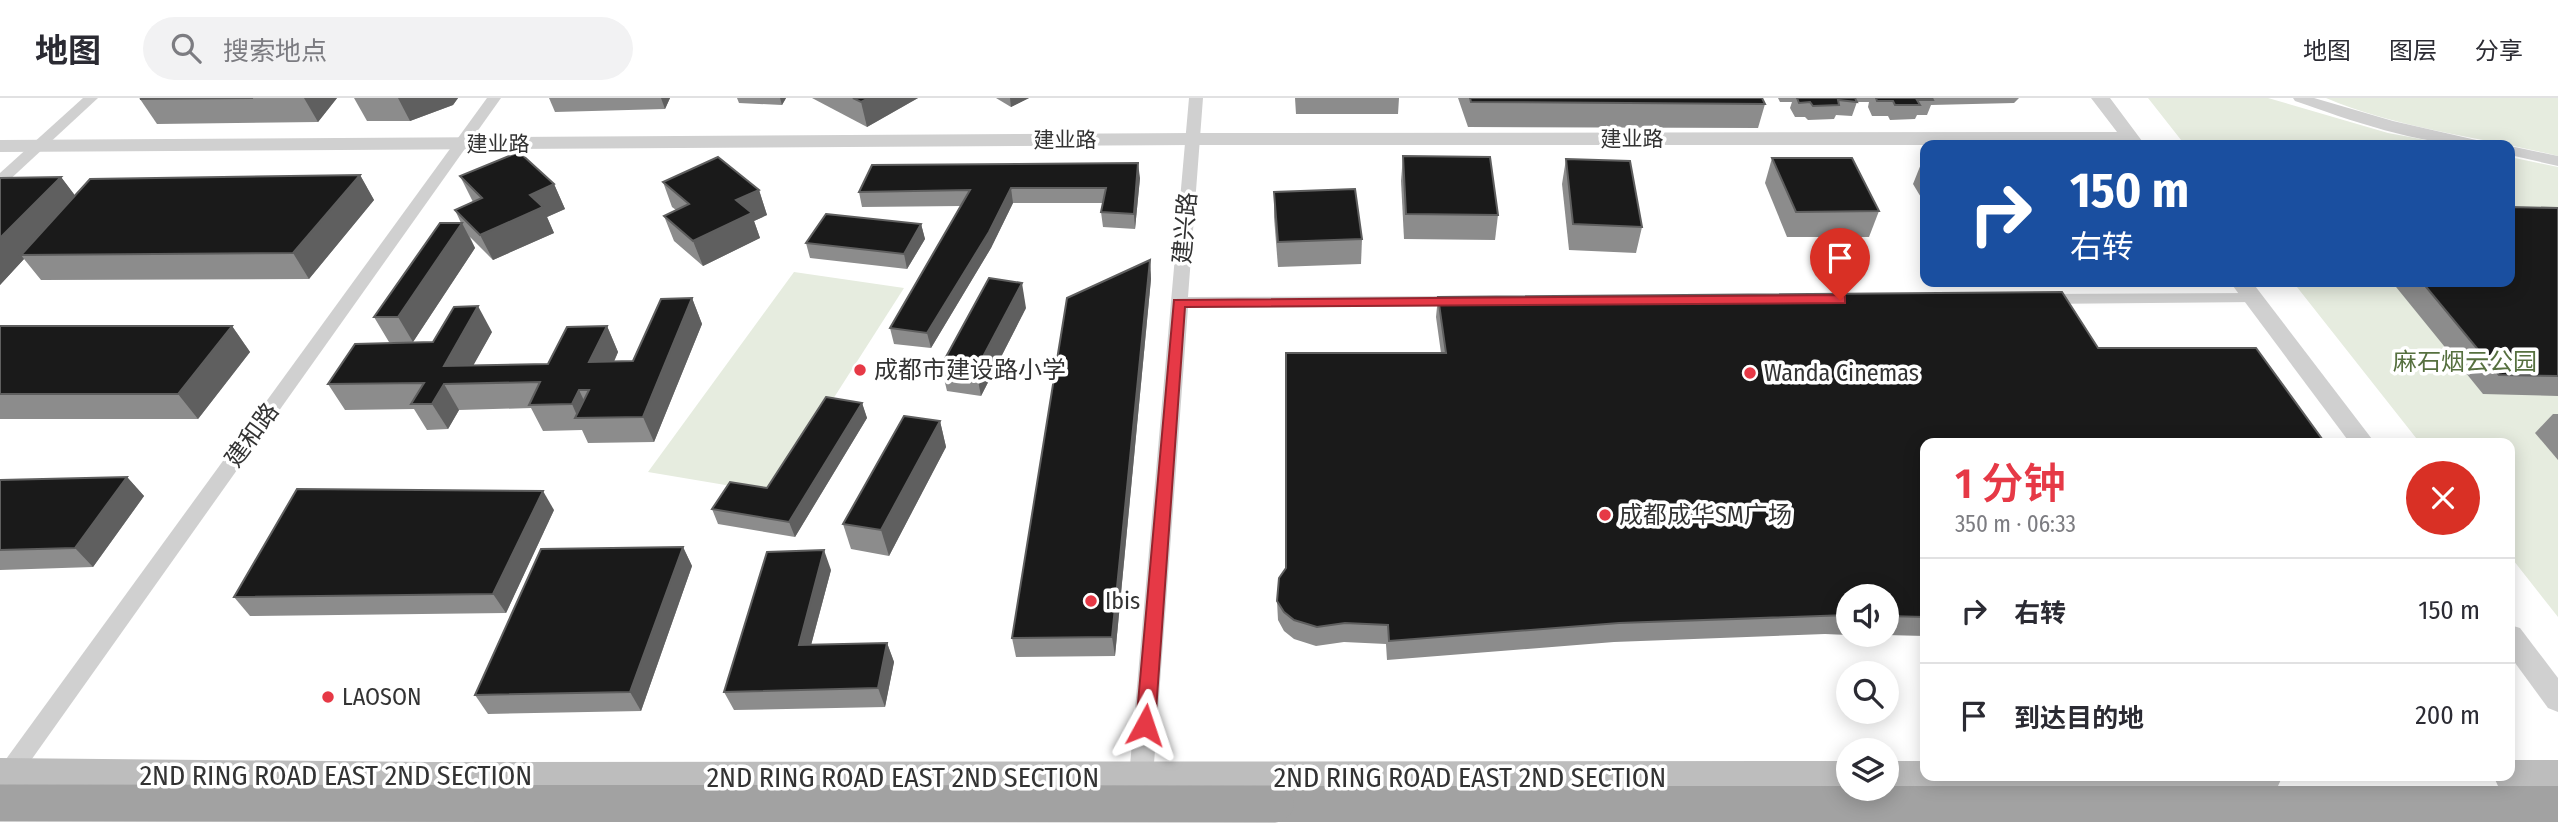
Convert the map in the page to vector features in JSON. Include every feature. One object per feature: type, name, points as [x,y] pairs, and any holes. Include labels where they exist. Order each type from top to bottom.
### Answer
[{"type":"highway","points":[[3,783],[2558,804]]},
{"type":"main road","points":[[2515,775],[2558,775]]},
{"type":"main road","name":"2ND RING ROAD EAST 2ND SECTION","points":[[3,783],[377,776],[1836,776]]},
{"type":"main road","points":[[1899,776],[1920,776]]},
{"type":"street","points":[[0,181],[91,98]]},
{"type":"street","name":"建和路","points":[[3,783],[495,98]]},
{"type":"street","name":"建兴路","points":[[1141,777],[1196,98]]},
{"type":"street","points":[[2100,98],[2132,140]]},
{"type":"street","points":[[2300,98],[2405,130],[2455,140]]},
{"type":"street","name":"建业路","points":[[0,146],[1193,139],[1920,141]]},
{"type":"street","points":[[2515,152],[2558,162]]},
{"type":"street","points":[[2030,299],[2247,290],[2359,438]]},
{"type":"street","points":[[1179,303],[1472,301]]},
{"type":"street","points":[[2515,643],[2558,700]]},
{"type":"street","points":[[352,823],[377,776]]},
{"type":"street","points":[[406,823],[428,777]]},
{"type":"green space","points":[[2148,98],[2268,98],[2388,133],[2426,140],[2181,140]]},
{"type":"green space","points":[[2326,98],[2558,98],[2558,156],[2515,147],[2515,140],[2482,140],[2411,125]]},
{"type":"green space","name":"麻石烟云公园","points":[[2515,158],[2558,167],[2558,617],[2515,562],[2515,438],[2416,438],[2297,287],[2515,287]]},
{"type":"green space","points":[[794,272],[904,288],[773,493],[648,472]]},
{"type":"building","points":[[142,98],[253,98],[140,99]]},
{"type":"building","points":[[853,98],[869,98],[861,102]]},
{"type":"building","points":[[1470,98],[1762,98],[1765,104],[1471,102]]},
{"type":"building","points":[[1797,98],[1855,98],[1857,102],[1838,100],[1839,105],[1813,106],[1810,102],[1799,103]]},
{"type":"building","points":[[1876,98],[1933,100],[1917,100],[1920,105],[1895,105],[1893,101],[1877,101]]},
{"type":"building","points":[[519,152],[554,184],[530,195],[543,207],[480,235],[455,210],[482,198],[460,176]]},
{"type":"building","points":[[1403,156],[1490,157],[1498,215],[1406,214]]},
{"type":"building","points":[[718,157],[759,190],[736,200],[752,213],[693,241],[664,216],[689,204],[663,182]]},
{"type":"building","points":[[1772,158],[1852,158],[1879,211],[1796,212]]},
{"type":"building","points":[[1566,159],[1630,161],[1642,227],[1573,224]]},
{"type":"building","points":[[1138,163],[1134,214],[1101,212],[1106,188],[1011,188],[989,232],[927,333],[890,328],[970,190],[859,192],[872,165]]},
{"type":"building","points":[[360,175],[293,253],[21,255],[90,179]]},
{"type":"building","points":[[61,177],[0,238],[0,178]]},
{"type":"building","points":[[1355,189],[1362,239],[1278,242],[1274,192]]},
{"type":"building","points":[[2515,207],[2558,208],[2558,376],[2499,375],[2426,287],[2515,287]]},
{"type":"building","points":[[826,214],[921,224],[904,254],[806,243]]},
{"type":"building","points":[[440,223],[462,223],[398,317],[374,317]]},
{"type":"building","points":[[1150,260],[1112,637],[1012,638],[1067,298]]},
{"type":"building","points":[[989,278],[1022,283],[976,370],[941,366]]},
{"type":"building","name":"成都成华SM广场","points":[[2062,292],[2098,348],[2256,348],[2321,438],[1920,438],[1920,617],[1899,616],[1899,584],[1836,584],[1836,615],[1619,623],[1389,641],[1388,625],[1345,623],[1317,627],[1294,620],[1284,612],[1277,601],[1279,578],[1286,568],[1286,353],[1446,353],[1438,297]]},
{"type":"building","points":[[692,298],[643,417],[575,418],[589,390],[579,390],[572,404],[529,405],[540,382],[444,384],[432,404],[411,404],[424,383],[328,384],[355,344],[433,342],[454,307],[478,306],[444,366],[548,364],[567,327],[607,326],[589,362],[633,361],[661,299]]},
{"type":"building","points":[[0,326],[232,326],[178,394],[0,394]]},
{"type":"building","points":[[826,397],[862,403],[789,522],[712,509],[730,482],[767,488]]},
{"type":"building","points":[[904,416],[940,421],[881,530],[843,524]]},
{"type":"building","points":[[127,477],[75,548],[0,550],[0,480]]},
{"type":"building","points":[[297,489],[543,491],[493,594],[234,597]]},
{"type":"building","points":[[683,547],[630,692],[475,695],[541,549]]},
{"type":"building","points":[[824,550],[799,645],[887,643],[878,688],[724,692],[767,552]]},
{"type":"place","name":"成都市建设路小学","points":[[860,370]]},
{"type":"place","name":"Wanda Cinemas","points":[[1750,373]]},
{"type":"place","name":"成都成华SM广场","points":[[1605,515]]},
{"type":"place","name":"Ibis","points":[[1091,601]]},
{"type":"place","name":"LAOSON","points":[[328,697]]},
{"type":"route","points":[[1145,725],[1179,303],[1840,300]]}]
